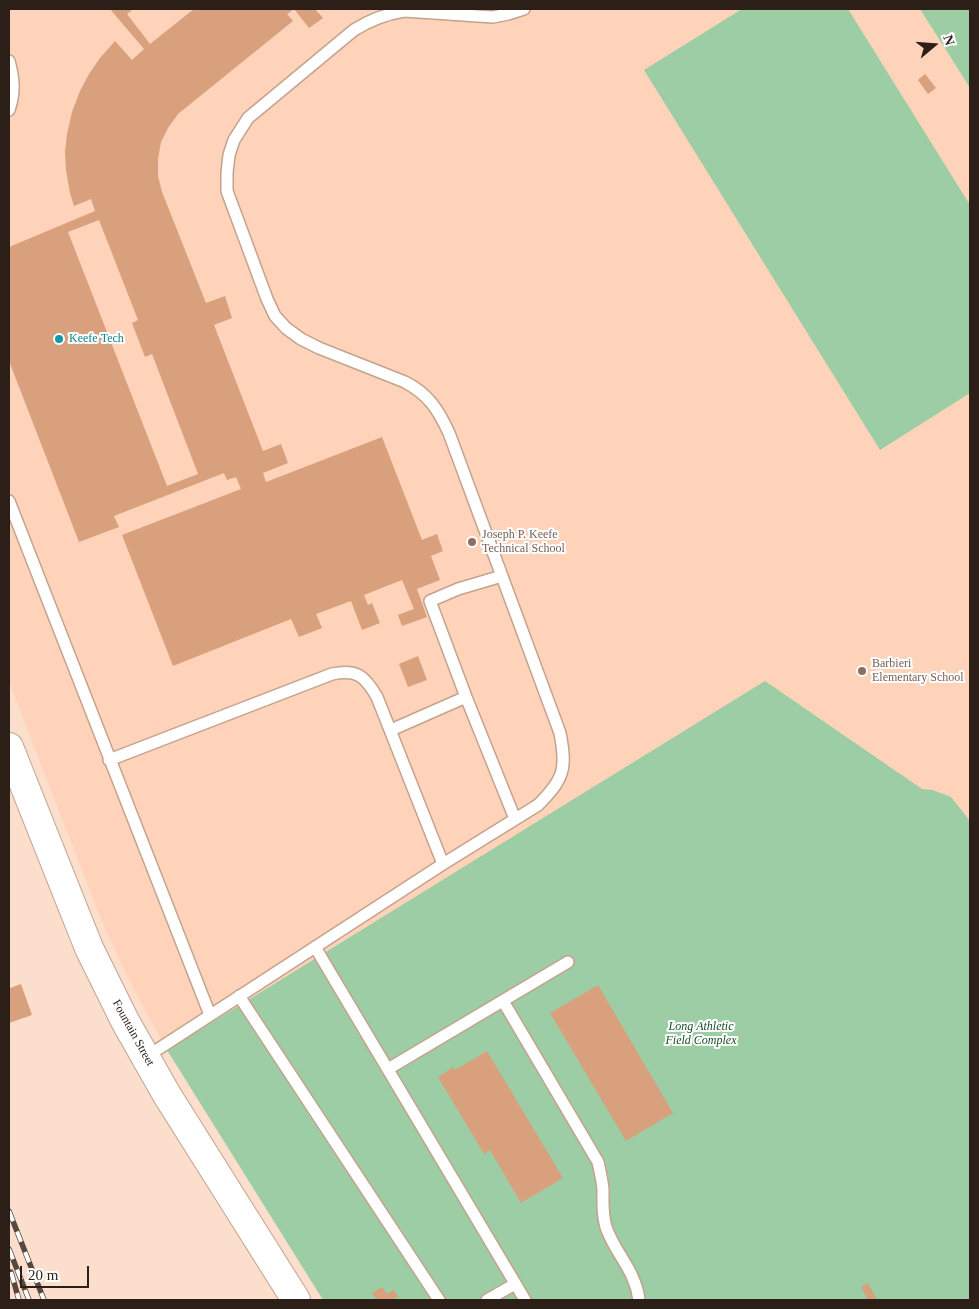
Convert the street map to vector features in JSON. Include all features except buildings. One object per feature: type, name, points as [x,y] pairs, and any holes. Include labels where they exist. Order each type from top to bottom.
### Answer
[{"type":"street","name":"Fountain Street","points":[[9,747],[89,948],[118,1007],[145,1058],[296,1300]]},
{"type":"lane","points":[[145,1058],[443,864],[538,805],[558,781],[563,768],[564,755],[560,733],[441,415],[430,400],[417,388],[318,348],[286,328],[275,316],[233,209],[228,191],[227,173],[229,155],[234,140],[248,118],[354,30],[366,23],[390,13],[404,11],[493,17],[524,9]]},
{"type":"lane","points":[[9,61],[14,97],[9,110]]},
{"type":"lane","points":[[9,501],[210,1015]]},
{"type":"lane","points":[[502,576],[458,589],[430,601],[515,819]]},
{"type":"lane","points":[[110,760],[332,674],[344,672],[355,674],[365,679],[378,697],[443,864]]},
{"type":"lane","points":[[391,730],[466,697]]},
{"type":"lane","points":[[315,947],[525,1300]]},
{"type":"lane","points":[[388,1069],[568,962]]},
{"type":"lane","points":[[239,996],[439,1300]]},
{"type":"lane","points":[[503,1000],[598,1162],[602,1175],[603,1216],[607,1230],[632,1274],[639,1300]]},
{"type":"lane","points":[[487,1300],[515,1284]]},
{"type":"shaded area","name":"Joseph P. Keefe Technical School","points":[[9,9],[920,9],[970,88],[970,822],[167,1050],[130,982],[101,919],[9,682]]},
{"type":"green space","points":[[742,9],[848,9],[970,205],[970,393],[880,450],[644,70]]},
{"type":"green space","points":[[920,9],[970,9],[970,88]]},
{"type":"green space","name":"Long Athletic Field Complex","points":[[765,681],[922,789],[933,790],[951,797],[970,821],[970,1300],[323,1300],[167,1050]]},
{"type":"railway","points":[[9,1211],[44,1300]]},
{"type":"railway","points":[[9,1249],[29,1300]]},
{"type":"railway","points":[[11,1272],[19,1300]]},
{"type":"place","name":"Keefe Tech","points":[[59,339]]},
{"type":"place","name":"Joseph P. Keefe Technical School","points":[[472,542]]},
{"type":"place","name":"Barbieri Elementary School","points":[[862,671]]}]
